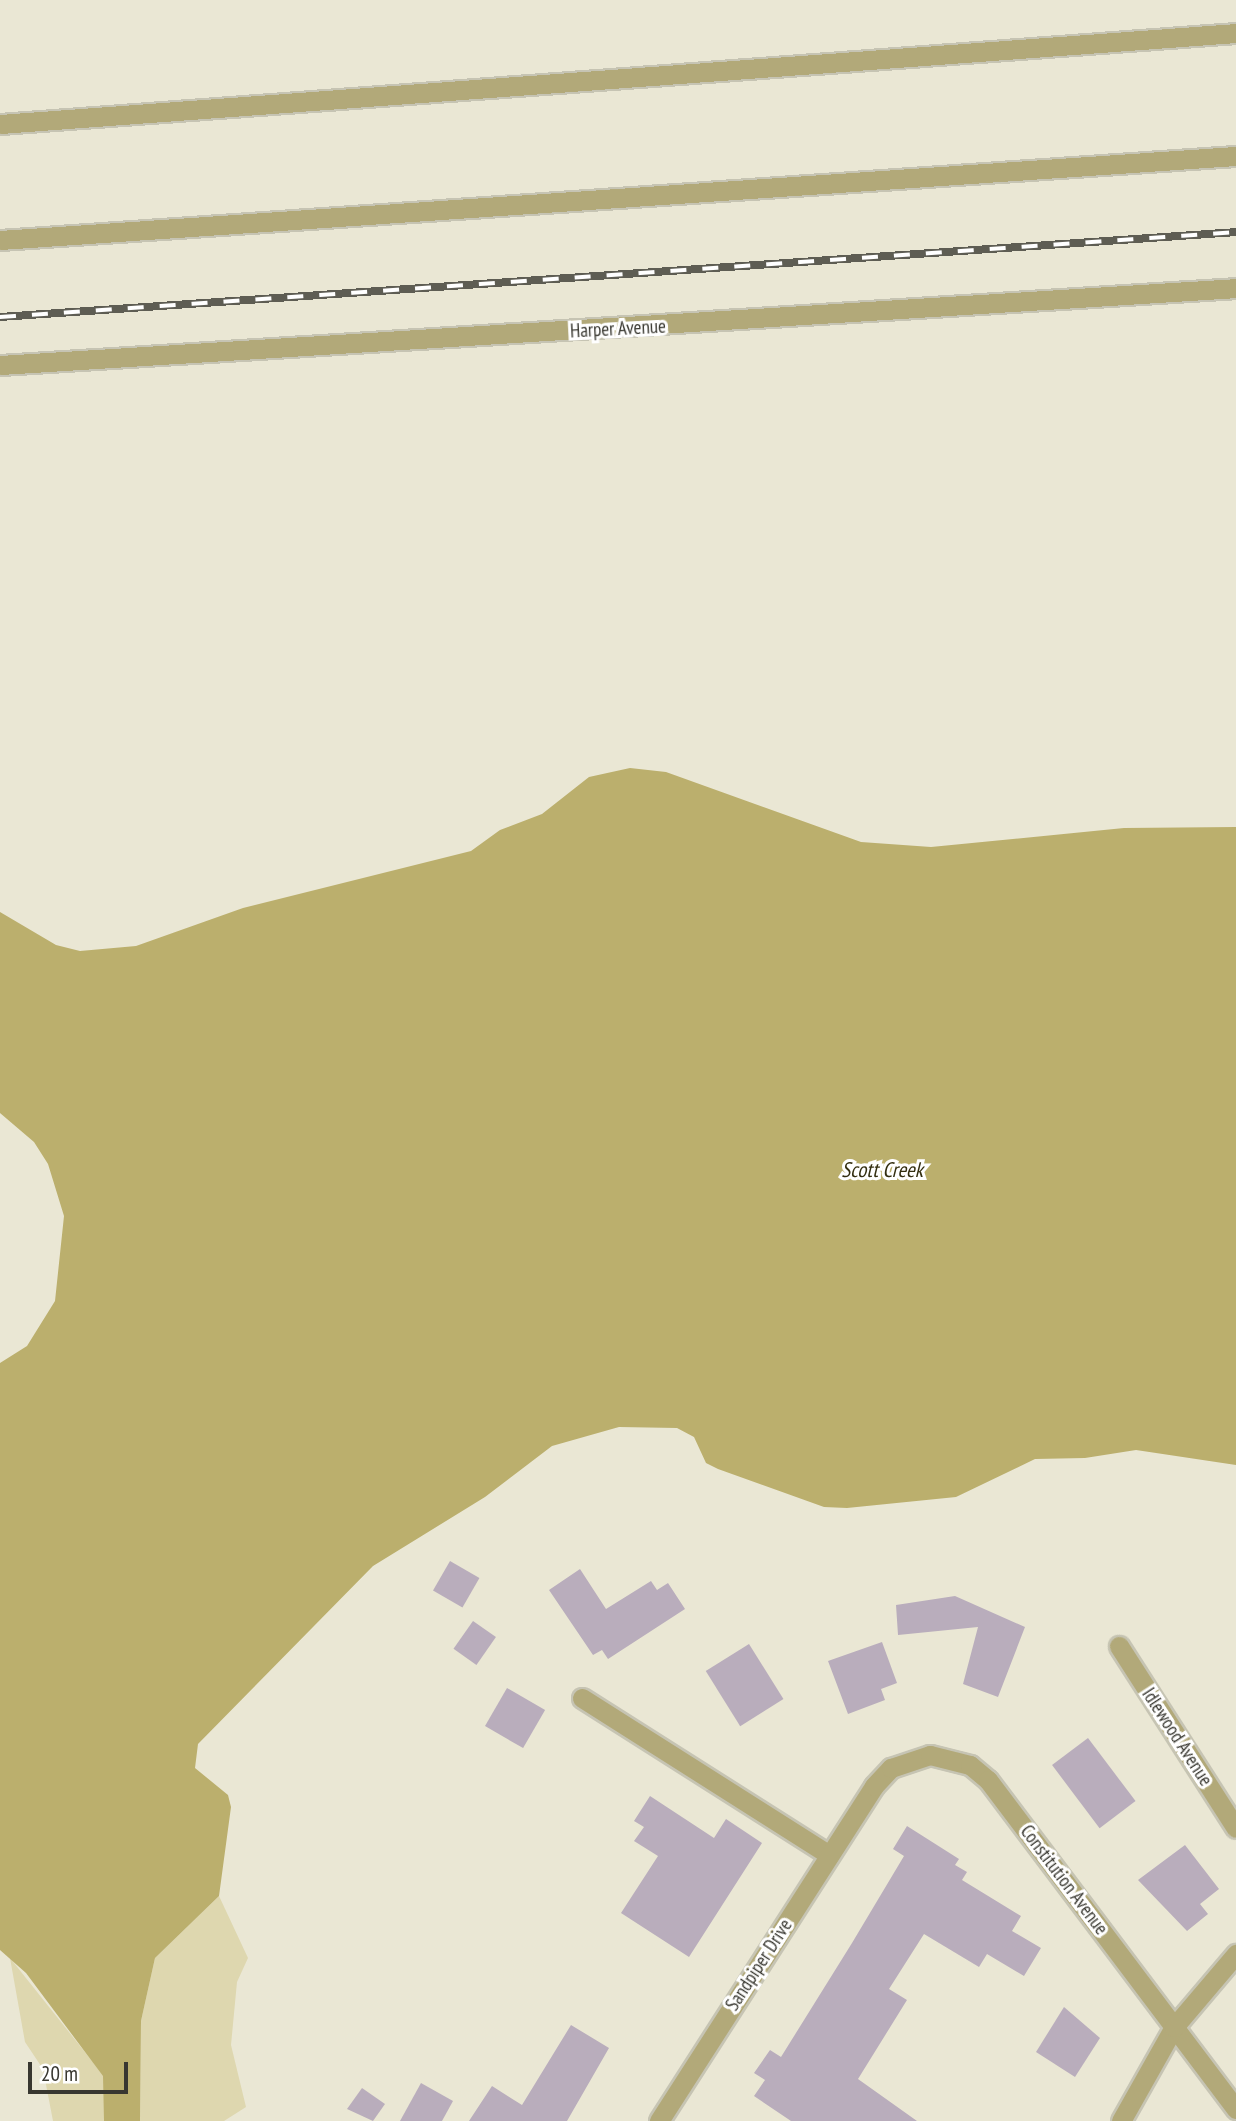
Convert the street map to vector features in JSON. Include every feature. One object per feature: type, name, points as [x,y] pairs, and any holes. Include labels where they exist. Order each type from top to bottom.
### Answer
[{"type":"street","points":[[0,124],[1236,33]]},
{"type":"street","points":[[0,240],[1236,156]]},
{"type":"street","name":"Harper Avenue","points":[[0,365],[1236,288]]},
{"type":"street","name":"Idlewood Avenue","points":[[1119,1646],[1236,1828]]},
{"type":"street","points":[[582,1698],[829,1855]]},
{"type":"street","name":"Constitution Avenue","points":[[859,1810],[891,1768],[911,1758],[948,1756],[970,1765],[988,1780],[1236,2109]]},
{"type":"street","name":"Sandpiper Drive","points":[[659,2121],[859,1810]]},
{"type":"street","points":[[1121,2121],[1174,2027],[1236,1954]]},
{"type":"shaded area","points":[[219,1896],[248,1958],[237,1982],[231,2045],[246,2107],[224,2121],[140,2121],[141,2021],[155,1958]]},
{"type":"shaded area","points":[[10,1958],[104,2076],[104,2121],[53,2121],[43,2069],[25,2042]]},
{"type":"water","name":"Scott Creek","points":[[630,768],[666,772],[861,842],[931,847],[1124,828],[1236,827],[1236,1465],[1136,1450],[1085,1458],[1035,1459],[956,1497],[847,1508],[824,1507],[718,1469],[706,1463],[694,1437],[677,1428],[619,1427],[552,1446],[485,1497],[373,1566],[198,1744],[195,1768],[228,1795],[231,1807],[219,1896],[155,1958],[141,2021],[140,2121],[104,2121],[103,2076],[26,1973],[0,1950],[0,1363],[27,1346],[55,1301],[64,1216],[48,1164],[34,1142],[0,1113],[0,912],[56,945],[80,951],[136,946],[243,908],[471,851],[500,830],[542,814],[589,777]]},
{"type":"building","points":[[450,1561],[479,1578],[462,1607],[433,1590]]},
{"type":"building","points":[[580,1569],[606,1609],[651,1581],[657,1590],[668,1583],[685,1609],[608,1659],[602,1650],[593,1655],[549,1590]]},
{"type":"building","points":[[955,1596],[1025,1627],[998,1697],[963,1684],[978,1627],[898,1635],[896,1605]]},
{"type":"building","points":[[473,1621],[496,1637],[476,1665],[453,1649]]},
{"type":"building","points":[[882,1642],[897,1683],[881,1689],[885,1700],[848,1714],[828,1661]]},
{"type":"building","points":[[749,1644],[783,1699],[740,1726],[706,1671]]},
{"type":"building","points":[[507,1688],[545,1710],[523,1748],[485,1726]]},
{"type":"building","points":[[1088,1738],[1136,1801],[1100,1828],[1052,1765]]},
{"type":"building","points":[[650,1796],[714,1838],[726,1819],[762,1843],[689,1957],[621,1913],[658,1856],[634,1841],[644,1827],[634,1821]]},
{"type":"building","points":[[907,1826],[959,1859],[955,1865],[967,1872],[962,1880],[1021,1916],[1012,1931],[1041,1948],[1024,1976],[987,1954],[979,1967],[924,1934],[889,1989],[907,2000],[858,2079],[917,2121],[791,2121],[754,2096],[765,2080],[754,2073],[770,2050],[781,2057],[852,1943],[904,1856],[893,1849]]},
{"type":"building","points":[[1185,1845],[1219,1889],[1200,1904],[1208,1914],[1187,1931],[1138,1880]]},
{"type":"building","points":[[1064,2007],[1100,2038],[1075,2077],[1036,2052]]},
{"type":"building","points":[[571,2025],[609,2048],[567,2121],[469,2121],[492,2086],[522,2105]]},
{"type":"building","points":[[421,2083],[453,2101],[442,2121],[400,2121]]},
{"type":"building","points":[[362,2088],[385,2104],[373,2121],[347,2109]]},
{"type":"railway","points":[[0,317],[1236,232]]}]
